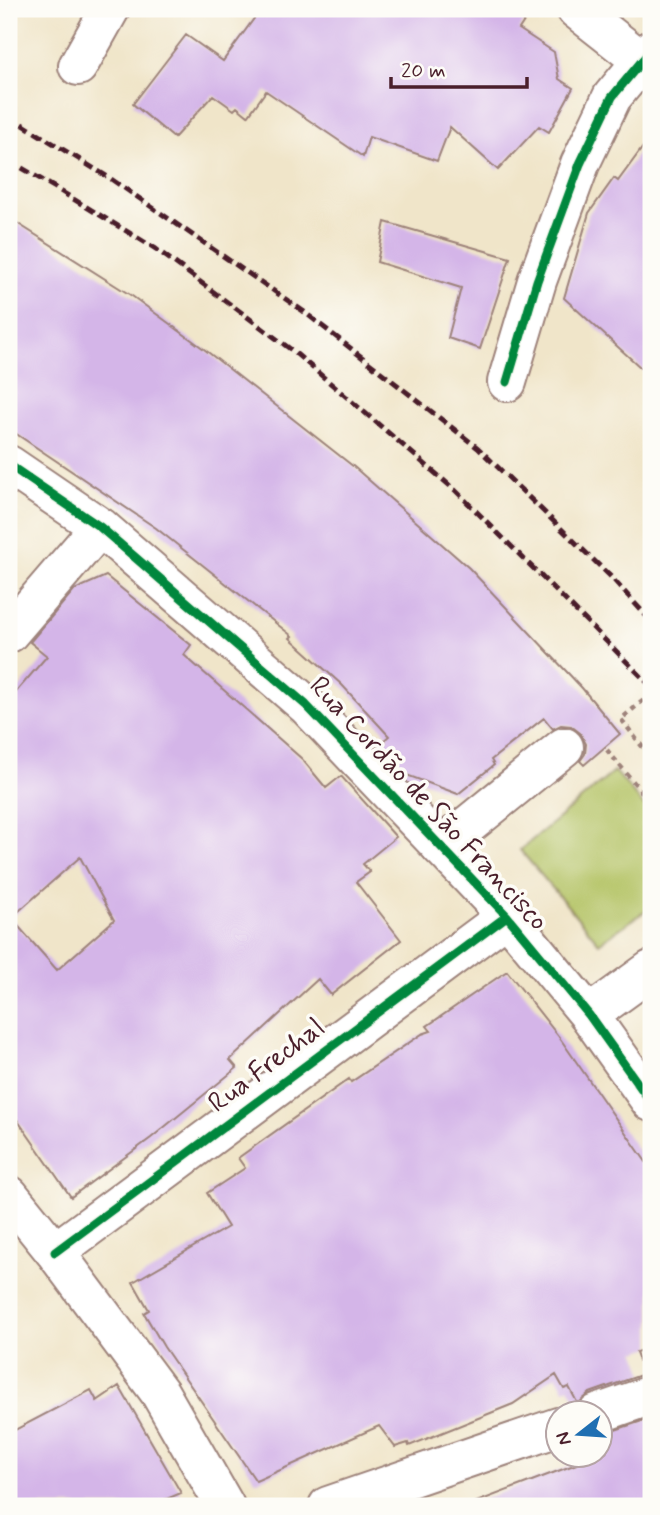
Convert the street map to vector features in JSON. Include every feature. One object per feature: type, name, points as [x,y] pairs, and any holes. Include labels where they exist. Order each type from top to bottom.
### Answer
[{"type":"street","points":[[78,66],[110,9]]},
{"type":"street","points":[[507,382],[537,281],[580,164],[612,97],[648,60],[576,9]]},
{"type":"street","name":"Rua Cordão de São Francisco","points":[[9,465],[100,527],[306,705],[507,916],[589,1014],[651,1102]]},
{"type":"street","points":[[9,633],[100,527]]},
{"type":"street","points":[[441,847],[564,747]]},
{"type":"street","name":"Rua Frechal","points":[[55,1252],[507,916]]},
{"type":"street","points":[[589,1014],[651,970]]},
{"type":"street","points":[[9,1195],[160,1393],[225,1506]]},
{"type":"street","points":[[614,1407],[651,1395]]},
{"type":"street","points":[[328,1506],[544,1432]]},
{"type":"path","points":[[651,694],[621,719],[651,758]]},
{"type":"path","points":[[564,747],[588,727],[651,803]]},
{"type":"green space","points":[[615,771],[651,814],[651,907],[599,943],[520,850]]},
{"type":"building","points":[[261,9],[532,9],[519,29],[554,52],[559,79],[573,88],[549,132],[539,126],[498,170],[450,127],[437,161],[369,137],[363,157],[266,91],[248,116],[213,95],[174,138],[133,104],[186,35],[223,61]]},
{"type":"building","points":[[651,136],[651,377],[564,298],[589,213],[614,178],[618,181]]},
{"type":"building","points":[[9,218],[132,296],[354,467],[469,568],[582,688],[620,734],[584,765],[580,761],[585,754],[586,744],[580,733],[571,726],[561,725],[553,729],[544,718],[491,760],[494,765],[458,794],[401,773],[376,747],[389,736],[342,685],[290,638],[292,636],[156,528],[9,429]]},
{"type":"building","points":[[385,222],[510,258],[480,349],[448,338],[461,288],[377,262]]},
{"type":"building","points":[[106,576],[191,645],[184,655],[302,759],[326,788],[341,776],[396,837],[363,864],[370,872],[356,882],[401,940],[331,995],[318,979],[230,1060],[237,1068],[151,1138],[71,1197],[9,1108],[9,700],[47,656],[30,642],[74,590]],"holes":[[[80,857],[114,920],[57,970],[11,918]]]},
{"type":"building","points":[[507,971],[559,1037],[651,1169],[651,1347],[636,1352],[644,1374],[590,1393],[582,1400],[576,1400],[569,1387],[564,1389],[556,1375],[513,1404],[409,1446],[408,1443],[395,1447],[379,1426],[256,1481],[164,1347],[144,1313],[149,1310],[133,1282],[228,1227],[207,1193],[245,1168],[238,1158],[349,1079],[351,1082],[422,1034],[431,1031],[427,1026]]},
{"type":"building","points":[[119,1386],[181,1493],[150,1506],[9,1506],[9,1485],[17,1482],[9,1468],[9,1433],[91,1390],[97,1401]]},
{"type":"building","points":[[651,1418],[651,1506],[474,1506],[474,1503],[561,1470],[614,1470],[614,1430]]},
{"type":"railway","points":[[9,116],[111,179],[303,311],[478,448],[610,576],[651,621]]},
{"type":"railway","points":[[9,160],[156,249],[293,351],[455,490],[651,686]]},
{"type":"cycle path","points":[[507,382],[537,281],[580,164],[612,97],[651,50]]},
{"type":"cycle path","points":[[9,465],[100,527],[306,705],[507,916],[589,1015],[651,1102]]},
{"type":"cycle path","points":[[55,1252],[507,916]]}]
